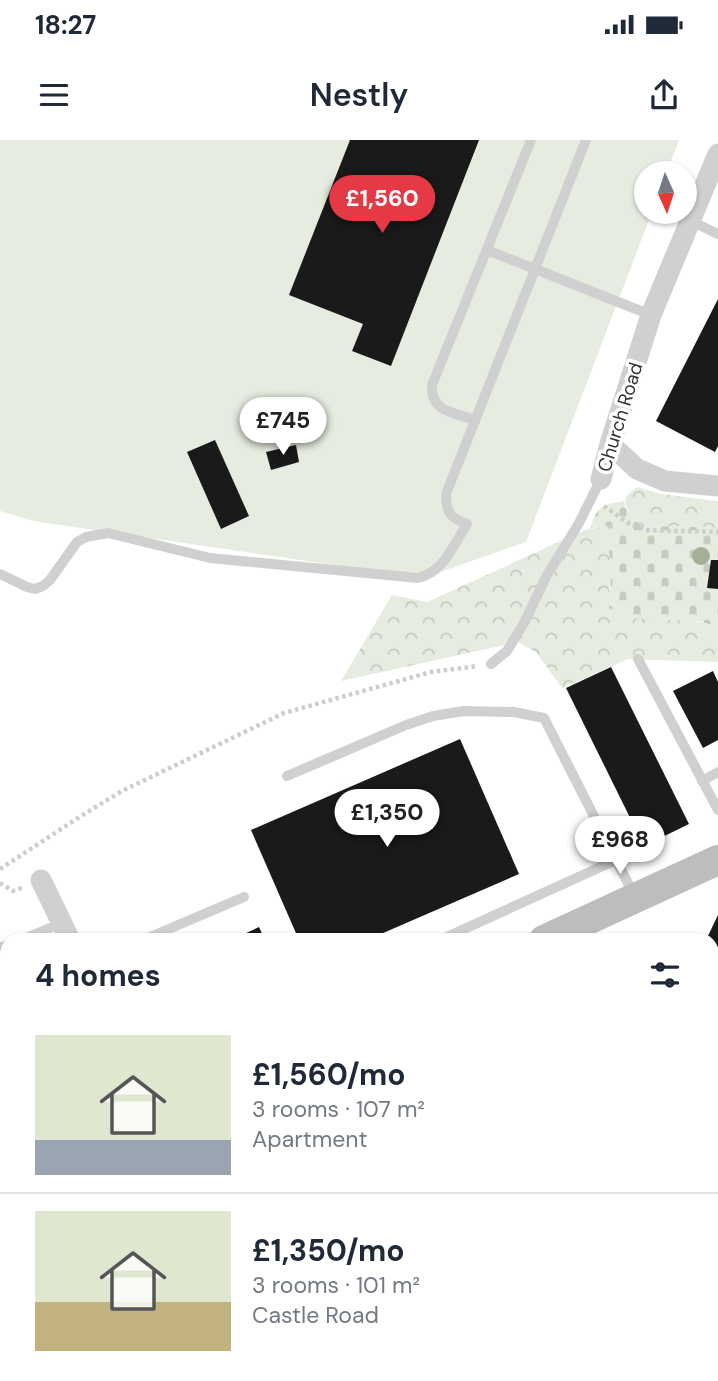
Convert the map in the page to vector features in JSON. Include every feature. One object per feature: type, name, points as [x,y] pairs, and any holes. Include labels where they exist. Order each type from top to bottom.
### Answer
[{"type":"main road","points":[[559,933],[718,860]]},
{"type":"street","name":"Church Road","points":[[697,206],[718,154]]},
{"type":"street","name":"Church Road","points":[[597,488],[651,315],[690,224]]},
{"type":"street","points":[[610,444],[637,469],[665,481],[718,486]]},
{"type":"street","points":[[41,880],[66,931]]},
{"type":"lane","points":[[475,420],[442,408],[435,402],[432,385],[531,140]]},
{"type":"lane","points":[[0,574],[27,587],[35,589],[43,586],[77,542],[86,537],[108,533],[210,558],[418,578],[434,571],[444,561],[467,524],[456,520],[449,513],[446,494],[586,140]]},
{"type":"lane","points":[[697,224],[718,234]]},
{"type":"lane","points":[[487,250],[651,315]]},
{"type":"lane","name":"Church Road","points":[[491,664],[507,651],[524,624],[546,577],[597,488]]},
{"type":"lane","points":[[638,659],[718,810]]},
{"type":"lane","points":[[287,776],[433,716],[464,711],[514,712],[544,718],[635,897]]},
{"type":"lane","points":[[702,781],[718,772]]},
{"type":"lane","points":[[455,933],[616,860]]},
{"type":"lane","points":[[159,933],[244,897]]},
{"type":"path","points":[[597,488],[631,525],[646,530],[718,532]]},
{"type":"path","points":[[0,869],[122,791],[284,713],[431,672],[491,664]]},
{"type":"green space","points":[[0,140],[679,140],[671,161],[634,161],[634,224],[647,224],[526,542],[423,578],[33,521],[0,511]]},
{"type":"green space","points":[[638,487],[661,494],[718,501],[718,528],[642,527],[629,511],[625,501]]},
{"type":"green space","points":[[624,501],[625,507],[642,527],[718,528],[718,626],[689,620],[636,618],[609,608],[609,551],[621,532],[606,526],[590,529],[601,508]]},
{"type":"green space","points":[[606,526],[622,532],[609,551],[609,590],[647,619],[688,620],[718,626],[718,662],[628,659],[562,688],[536,652],[518,642],[341,681],[392,595],[427,602],[585,530]]},
{"type":"building","points":[[350,140],[479,140],[391,366],[352,351],[363,324],[289,295]]},
{"type":"building","points":[[718,299],[718,446],[715,452],[656,421]]},
{"type":"building","points":[[215,440],[249,516],[221,529],[187,452]]},
{"type":"building","points":[[296,445],[299,462],[271,470],[266,452]]},
{"type":"building","points":[[711,560],[718,560],[718,589],[707,588]]},
{"type":"building","points":[[611,667],[689,824],[644,846],[566,688]]},
{"type":"building","points":[[713,671],[718,682],[718,740],[703,748],[673,691]]},
{"type":"building","points":[[460,739],[519,874],[383,933],[296,933],[251,830]]},
{"type":"building","points":[[718,915],[718,933],[709,933]]},
{"type":"building","points":[[259,927],[262,933],[246,933]]}]
